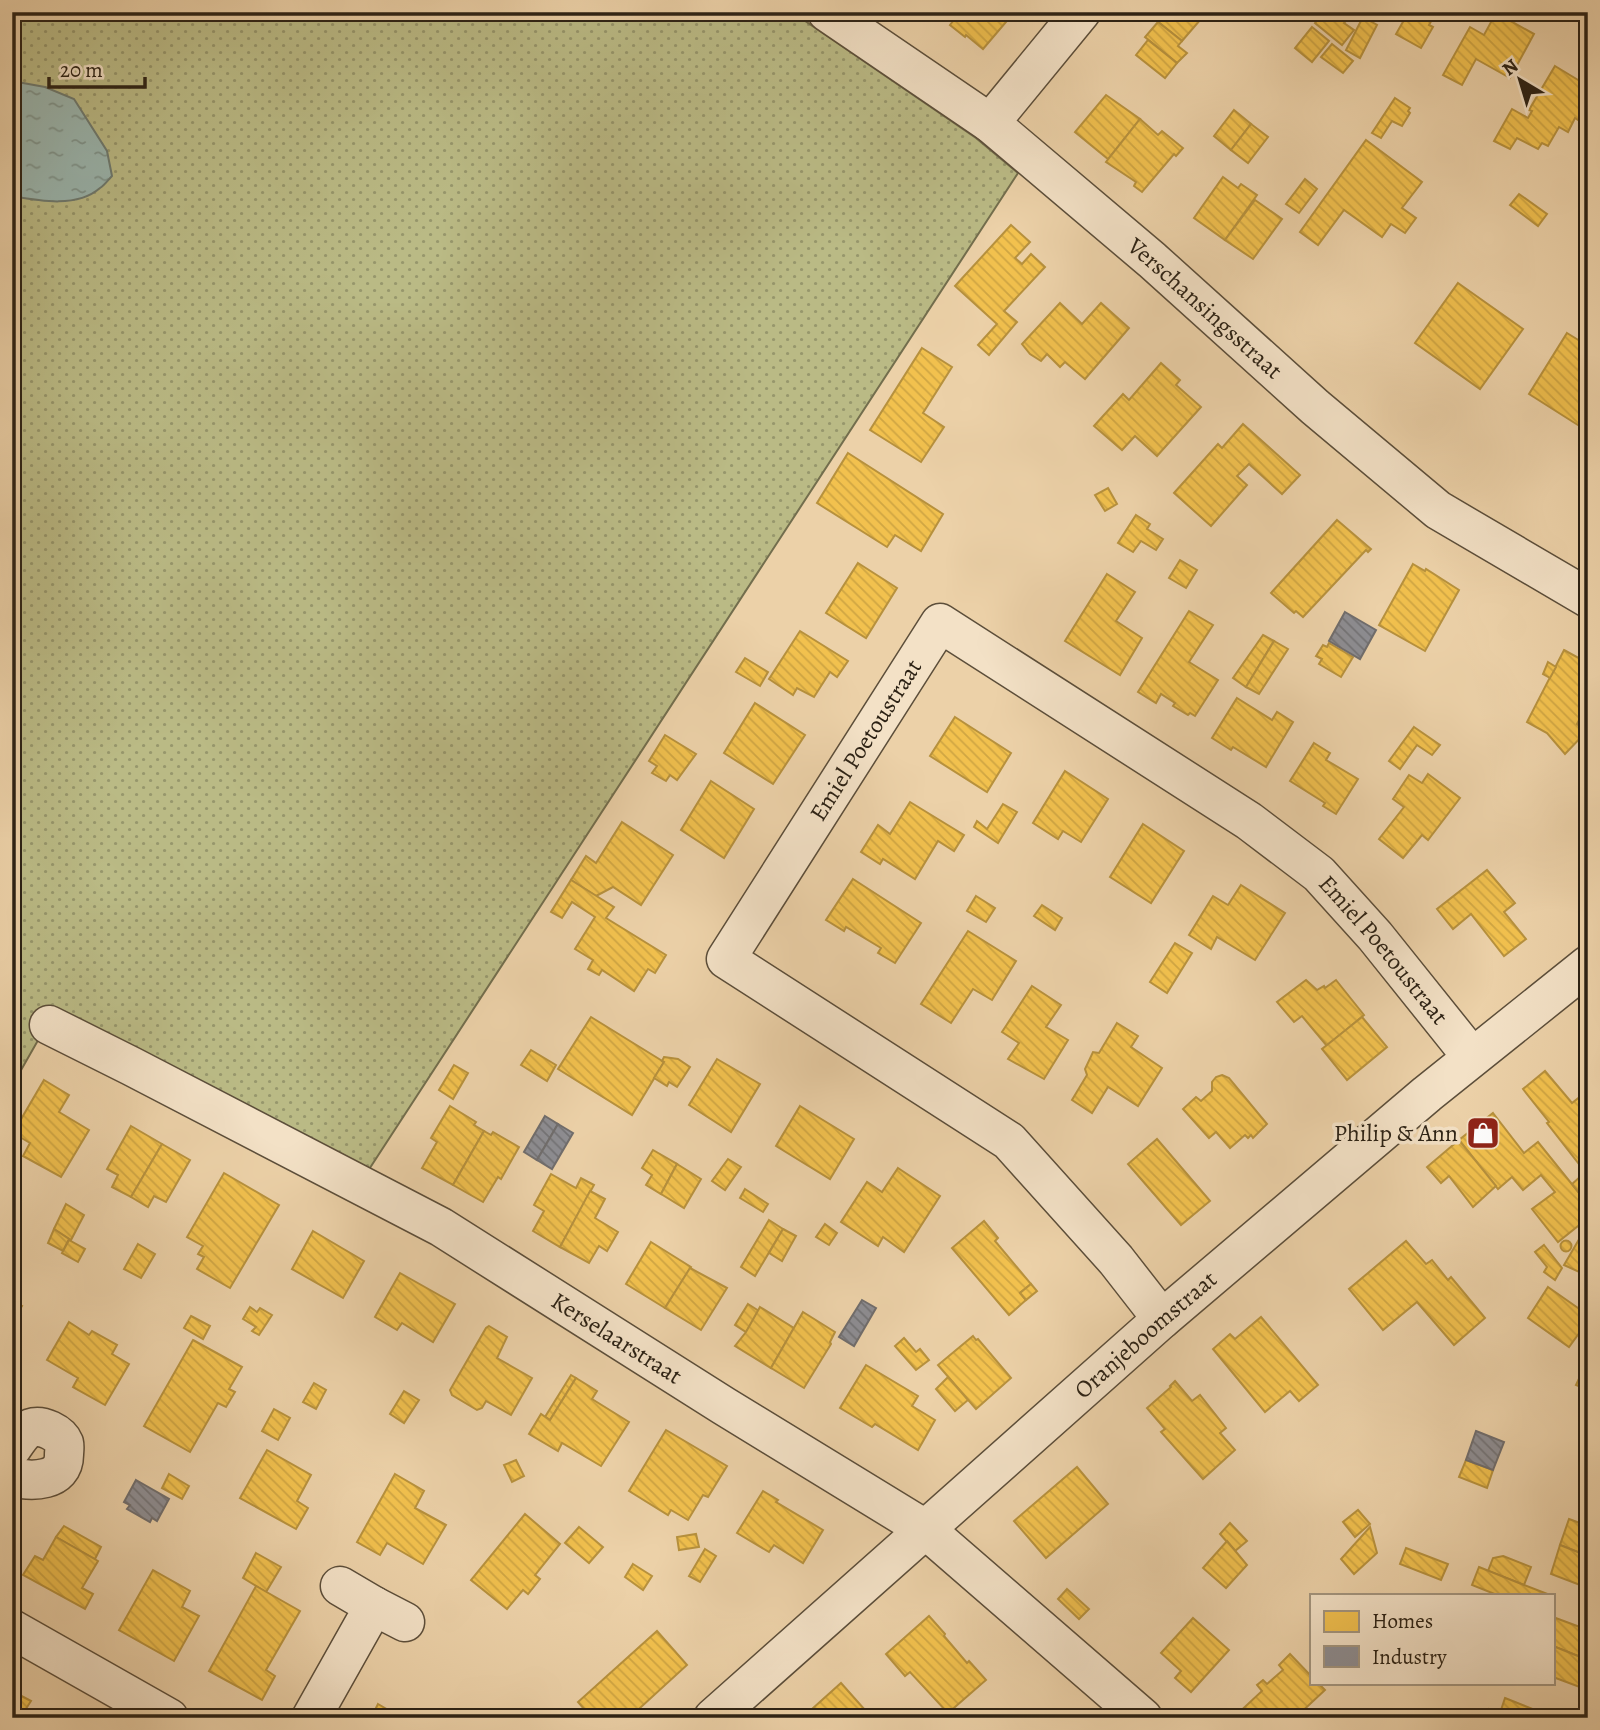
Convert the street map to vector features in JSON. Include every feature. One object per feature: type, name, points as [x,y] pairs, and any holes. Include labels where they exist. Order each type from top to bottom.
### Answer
[{"type":"street","name":"Verschansingsstraat","points":[[827,12],[990,123],[1152,260],[1315,407],[1438,510],[1588,598]]},
{"type":"street","points":[[990,123],[1081,12]]},
{"type":"street","name":"Emiel Poetoustraat","points":[[1162,1319],[1116,1260],[1009,1141],[726,959],[940,623],[1249,821],[1319,874],[1375,936],[1472,1057]]},
{"type":"street","name":"Oranjeboomstraat","points":[[713,1718],[1162,1319],[1472,1057],[1588,965]]},
{"type":"street","name":"Kerselaarstraat","points":[[48,1025],[442,1227],[724,1406],[925,1528],[1143,1718]]},
{"type":"street","points":[[12,1448],[20,1436],[32,1427],[44,1427],[56,1433],[64,1442],[64,1459],[59,1471],[43,1480],[12,1477]]},
{"type":"street","points":[[311,1718],[389,1614],[340,1586]]},
{"type":"street","points":[[12,1629],[169,1718]]},
{"type":"green space","points":[[12,12],[792,12],[976,138],[1018,173],[351,1197],[41,1035],[12,1086]]},
{"type":"water","points":[[12,81],[45,87],[74,99],[107,151],[112,176],[103,185],[91,194],[69,201],[12,196]]},
{"type":"building: Homes","points":[[960,12],[1010,12],[1012,15],[983,49],[950,25]]},
{"type":"building: Homes","points":[[1146,12],[1207,12],[1182,41]]},
{"type":"building: Homes","points":[[1324,12],[1354,12],[1344,23],[1354,30],[1342,45],[1315,23]]},
{"type":"building: Homes","points":[[1390,12],[1436,12],[1429,25],[1433,27],[1421,48],[1396,34],[1404,20]]},
{"type":"building: Homes","points":[[1496,13],[1534,34],[1510,78],[1476,59],[1462,85],[1443,75],[1470,27],[1484,35]]},
{"type":"building: Homes","points":[[1363,17],[1377,25],[1360,58],[1346,50]]},
{"type":"building: Homes","points":[[1158,22],[1182,41],[1178,46],[1187,53],[1177,63],[1145,37]]},
{"type":"building: Homes","points":[[1312,27],[1329,41],[1312,62],[1295,48]]},
{"type":"building: Homes","points":[[1148,40],[1177,63],[1165,78],[1136,55]]},
{"type":"building: Homes","points":[[1332,44],[1353,61],[1343,73],[1321,57]]},
{"type":"building: Homes","points":[[1555,66],[1588,86],[1588,110],[1581,122],[1575,118],[1568,132],[1559,127],[1548,146],[1542,143],[1538,149],[1517,138],[1510,149],[1494,141],[1512,109],[1528,118],[1532,111],[1529,110]]},
{"type":"building: Homes","points":[[1106,95],[1140,119],[1108,159],[1075,132]]},
{"type":"building: Homes","points":[[1395,98],[1410,108],[1410,113],[1402,126],[1392,121],[1381,138],[1372,133]]},
{"type":"building: Homes","points":[[1234,110],[1251,124],[1231,150],[1214,136]]},
{"type":"building: Homes","points":[[1140,119],[1158,135],[1162,131],[1183,148],[1176,156],[1174,154],[1142,192],[1134,186],[1136,182],[1106,162]]},
{"type":"building: Homes","points":[[1251,124],[1268,137],[1248,163],[1231,150]]},
{"type":"building: Homes","points":[[1366,140],[1422,182],[1402,208],[1416,218],[1405,233],[1391,224],[1382,237],[1344,210],[1318,245],[1300,232]]},
{"type":"building: Homes","points":[[1223,177],[1238,188],[1241,184],[1257,195],[1225,240],[1194,218]]},
{"type":"building: Homes","points":[[1305,179],[1317,189],[1299,213],[1286,204]]},
{"type":"building: Homes","points":[[1519,194],[1547,214],[1538,226],[1510,205]]},
{"type":"building: Homes","points":[[1255,200],[1282,219],[1253,259],[1225,240]]},
{"type":"building: Homes","points":[[1011,225],[1030,242],[1015,258],[1022,264],[1031,254],[1045,267],[1004,311],[1017,322],[989,355],[978,345],[997,324],[955,286]]},
{"type":"building: Homes","points":[[1458,283],[1523,329],[1480,389],[1415,343]]},
{"type":"building: Homes","points":[[1060,303],[1082,324],[1101,303],[1129,328],[1085,379],[1065,362],[1060,367],[1047,354],[1041,361],[1030,354],[1022,344]]},
{"type":"building: Homes","points":[[1567,333],[1588,346],[1588,354],[1579,368],[1588,374],[1588,417],[1581,427],[1529,394]]},
{"type":"building: Homes","points":[[922,348],[952,367],[923,413],[944,427],[921,462],[870,430]]},
{"type":"building: Homes","points":[[1161,363],[1180,380],[1176,385],[1201,407],[1157,456],[1135,436],[1122,450],[1094,426],[1123,394],[1129,400]]},
{"type":"building: Homes","points":[[1243,424],[1300,475],[1282,494],[1249,464],[1237,476],[1247,485],[1211,526],[1174,493],[1218,444],[1222,448]]},
{"type":"building: Homes","points":[[848,453],[943,514],[921,551],[895,535],[887,547],[817,503]]},
{"type":"building: Homes","points":[[1108,488],[1117,504],[1105,511],[1095,495]]},
{"type":"building: Homes","points":[[1136,515],[1150,524],[1147,529],[1163,539],[1156,550],[1141,541],[1133,552],[1118,543]]},
{"type":"building: Homes","points":[[1337,520],[1371,549],[1368,552],[1366,550],[1303,617],[1296,611],[1294,613],[1271,593]]},
{"type":"building: Homes","points":[[1180,560],[1197,570],[1186,588],[1169,578]]},
{"type":"building: Homes","points":[[858,563],[897,588],[866,638],[826,613]]},
{"type":"building: Homes","points":[[1413,564],[1459,590],[1425,651],[1379,625]]},
{"type":"building: Homes","points":[[1107,574],[1135,592],[1116,621],[1142,638],[1120,675],[1065,641]]},
{"type":"building: Homes","points":[[1189,611],[1213,625],[1189,662],[1218,680],[1195,716],[1173,706],[1175,703],[1161,694],[1156,703],[1138,692]]},
{"type":"building: Homes","points":[[800,631],[848,661],[837,677],[830,672],[814,697],[797,688],[793,695],[769,679]]},
{"type":"building: Homes","points":[[1263,635],[1274,641],[1246,687],[1233,678]]},
{"type":"building: Homes","points":[[1274,641],[1288,649],[1259,694],[1246,687]]},
{"type":"building: Homes","points":[[1329,643],[1353,657],[1341,677],[1319,664],[1322,659],[1316,656],[1323,645],[1327,647]]},
{"type":"building: Homes","points":[[1564,650],[1588,663],[1588,686],[1584,693],[1588,695],[1588,703],[1577,724],[1586,732],[1565,754],[1547,733],[1527,722]]},
{"type":"building: Homes","points":[[745,658],[768,672],[760,686],[736,672]]},
{"type":"building: Homes","points":[[1548,662],[1556,667],[1550,678],[1543,674]]},
{"type":"building: Homes","points":[[1237,698],[1272,720],[1277,712],[1293,722],[1266,767],[1212,738]]},
{"type":"building: Homes","points":[[755,703],[805,735],[773,784],[724,753]]},
{"type":"building: Homes","points":[[955,717],[1011,753],[987,792],[930,756]]},
{"type":"building: Homes","points":[[1414,727],[1440,745],[1432,755],[1417,745],[1400,769],[1389,761]]},
{"type":"building: Homes","points":[[665,735],[696,754],[677,780],[670,775],[666,781],[652,773],[657,766],[649,761]]},
{"type":"building: Homes","points":[[1314,743],[1330,753],[1326,760],[1358,779],[1336,814],[1323,806],[1325,803],[1290,781]]},
{"type":"building: Homes","points":[[1065,771],[1108,799],[1081,842],[1063,831],[1058,839],[1033,823]]},
{"type":"building: Homes","points":[[1428,774],[1460,798],[1428,840],[1422,835],[1403,858],[1379,839],[1404,807],[1393,799],[1409,775],[1422,783]]},
{"type":"building: Homes","points":[[711,781],[754,809],[724,858],[681,830]]},
{"type":"building: Homes","points":[[910,802],[964,835],[954,851],[938,841],[915,879],[883,859],[880,864],[861,852],[878,825],[890,834]]},
{"type":"building: Homes","points":[[1003,804],[1017,812],[998,843],[974,827],[977,821],[987,829]]},
{"type":"building: Homes","points":[[622,822],[673,855],[641,905],[613,887],[596,896],[571,880],[586,856],[596,863]]},
{"type":"building: Homes","points":[[1143,824],[1184,851],[1151,903],[1110,877]]},
{"type":"building: Homes","points":[[1487,870],[1515,903],[1504,912],[1526,939],[1504,956],[1471,914],[1453,929],[1437,909]]},
{"type":"building: Homes","points":[[853,879],[921,923],[895,963],[878,953],[881,948],[846,927],[844,931],[826,920]]},
{"type":"building: Homes","points":[[571,880],[614,907],[606,918],[666,955],[655,973],[648,969],[634,991],[602,970],[599,975],[588,969],[593,960],[575,949],[595,917],[572,902],[562,918],[551,912]]},
{"type":"building: Homes","points":[[1241,885],[1285,913],[1255,960],[1217,937],[1211,949],[1189,935],[1213,896],[1228,905]]},
{"type":"building: Homes","points":[[976,896],[995,908],[986,922],[967,911]]},
{"type":"building: Homes","points":[[1042,905],[1062,918],[1055,930],[1034,916]]},
{"type":"building: Homes","points":[[968,931],[1016,961],[992,1000],[973,989],[951,1023],[921,1004]]},
{"type":"building: Homes","points":[[1175,943],[1192,953],[1167,993],[1150,982]]},
{"type":"building: Homes","points":[[1306,980],[1317,990],[1336,980],[1364,1015],[1327,1046],[1302,1016],[1294,1022],[1277,1002]]},
{"type":"building: Homes","points":[[1032,986],[1061,1005],[1046,1027],[1068,1040],[1044,1079],[1008,1059],[1019,1043],[1002,1032]]},
{"type":"building: Homes","points":[[591,1017],[664,1062],[632,1115],[558,1069]]},
{"type":"building: Homes","points":[[1362,1017],[1387,1047],[1347,1080],[1322,1049]]},
{"type":"building: Homes","points":[[1117,1023],[1138,1036],[1131,1047],[1162,1068],[1138,1106],[1108,1087],[1092,1113],[1072,1100],[1087,1075],[1085,1069],[1093,1052],[1099,1053]]},
{"type":"building: Homes","points":[[531,1050],[556,1065],[547,1081],[521,1065]]},
{"type":"building: Homes","points":[[664,1057],[678,1059],[690,1067],[677,1087],[669,1082],[667,1086],[654,1078],[664,1062]]},
{"type":"building: Homes","points":[[717,1059],[760,1084],[731,1132],[689,1105]]},
{"type":"building: Homes","points":[[454,1065],[468,1073],[453,1099],[439,1090]]},
{"type":"building: Homes","points":[[1545,1071],[1572,1103],[1586,1092],[1588,1095],[1588,1157],[1579,1164],[1523,1089]]},
{"type":"building: Homes","points":[[1222,1075],[1229,1078],[1267,1124],[1253,1138],[1251,1135],[1248,1138],[1245,1135],[1230,1148],[1216,1132],[1209,1138],[1183,1109],[1196,1097],[1201,1101],[1212,1091],[1212,1082],[1216,1077]]},
{"type":"building: Homes","points":[[44,1080],[69,1095],[59,1112],[89,1130],[61,1177],[23,1156],[30,1143],[13,1133]]},
{"type":"building: Homes","points":[[450,1106],[476,1122],[474,1125],[484,1131],[453,1185],[422,1168],[437,1142],[431,1138]]},
{"type":"building: Homes","points":[[800,1106],[854,1139],[830,1179],[776,1146]]},
{"type":"building: Homes","points":[[1493,1113],[1524,1153],[1538,1142],[1588,1204],[1588,1218],[1558,1242],[1532,1209],[1555,1192],[1541,1175],[1523,1190],[1512,1177],[1498,1189],[1459,1140]]},
{"type":"building: Homes","points":[[131,1126],[162,1144],[131,1197],[112,1187],[118,1175],[107,1169]]},
{"type":"building: Homes","points":[[484,1131],[491,1135],[493,1132],[519,1147],[501,1179],[498,1177],[483,1202],[453,1185]]},
{"type":"building: Homes","points":[[1157,1139],[1210,1201],[1181,1225],[1128,1164]]},
{"type":"building: Homes","points":[[1459,1140],[1496,1186],[1473,1207],[1449,1176],[1441,1183],[1427,1167]]},
{"type":"building: Homes","points":[[162,1144],[190,1160],[166,1202],[154,1196],[148,1207],[131,1197]]},
{"type":"building: Homes","points":[[653,1150],[677,1164],[661,1194],[646,1185],[652,1175],[642,1168]]},
{"type":"building: Homes","points":[[728,1159],[741,1167],[725,1190],[712,1181]]},
{"type":"building: Homes","points":[[677,1164],[701,1179],[684,1208],[661,1194]]},
{"type":"building: Homes","points":[[898,1168],[940,1196],[904,1252],[883,1237],[878,1246],[841,1222],[867,1182],[882,1192]]},
{"type":"building: Homes","points":[[224,1173],[279,1205],[230,1288],[197,1269],[204,1257],[198,1254],[203,1246],[187,1237]]},
{"type":"building: Homes","points":[[551,1174],[576,1188],[581,1178],[594,1185],[560,1247],[533,1231],[544,1211],[534,1205]]},
{"type":"building: Homes","points":[[1580,1177],[1588,1186],[1588,1204],[1572,1184]]},
{"type":"building: Homes","points":[[745,1189],[768,1204],[763,1212],[740,1198]]},
{"type":"building: Homes","points":[[590,1191],[605,1199],[595,1218],[618,1232],[607,1251],[599,1246],[589,1263],[560,1247]]},
{"type":"building: Homes","points":[[66,1204],[84,1215],[71,1240],[54,1229]]},
{"type":"building: Homes","points":[[769,1220],[783,1229],[755,1276],[741,1267]]},
{"type":"building: Homes","points":[[984,1221],[998,1238],[995,1241],[1031,1284],[1020,1293],[1026,1300],[1009,1315],[952,1248]]},
{"type":"building: Homes","points":[[825,1224],[837,1233],[829,1245],[816,1237]]},
{"type":"building: Homes","points":[[1588,1224],[1588,1276],[1564,1265]]},
{"type":"building: Homes","points":[[54,1229],[69,1239],[63,1251],[48,1243]]},
{"type":"building: Homes","points":[[783,1229],[796,1236],[782,1261],[769,1253]]},
{"type":"building: Homes","points":[[313,1231],[364,1261],[343,1298],[292,1269]]},
{"type":"building: Homes","points":[[69,1240],[85,1249],[78,1262],[62,1253]]},
{"type":"building: Homes","points":[[1566,1240],[1572,1246],[1566,1252],[1560,1246]]},
{"type":"building: Homes","points":[[1406,1241],[1426,1264],[1432,1260],[1448,1280],[1451,1277],[1485,1318],[1454,1345],[1417,1302],[1383,1330],[1349,1289]]},
{"type":"building: Homes","points":[[651,1242],[691,1267],[665,1308],[626,1284]]},
{"type":"building: Homes","points":[[138,1244],[155,1254],[141,1278],[124,1269]]},
{"type":"building: Homes","points":[[1544,1245],[1562,1268],[1555,1280],[1544,1272],[1547,1267],[1535,1252]]},
{"type":"building: Homes","points":[[690,1268],[727,1288],[701,1330],[665,1308]]},
{"type":"building: Homes","points":[[400,1273],[455,1304],[433,1342],[402,1323],[397,1330],[375,1317]]},
{"type":"building: Homes","points":[[1031,1284],[1037,1291],[1026,1300],[1020,1293]]},
{"type":"building: Homes","points":[[1548,1287],[1588,1315],[1588,1321],[1569,1347],[1528,1318]]},
{"type":"building: Homes","points":[[12,1301],[22,1306],[12,1323]]},
{"type":"building: Homes","points":[[748,1304],[759,1311],[746,1332],[735,1325]]},
{"type":"building: Homes","points":[[250,1307],[257,1312],[260,1308],[272,1315],[259,1335],[252,1331],[256,1327],[243,1319]]},
{"type":"building: Homes","points":[[760,1307],[794,1328],[771,1368],[735,1346]]},
{"type":"building: Homes","points":[[803,1312],[835,1332],[831,1344],[804,1388],[771,1368]]},
{"type":"building: Homes","points":[[191,1316],[210,1326],[203,1339],[184,1328]]},
{"type":"building: Homes","points":[[1261,1317],[1318,1385],[1299,1401],[1290,1391],[1265,1412],[1213,1349],[1230,1334],[1235,1339]]},
{"type":"building: Homes","points":[[69,1322],[89,1335],[92,1331],[117,1345],[112,1354],[129,1364],[105,1405],[73,1387],[78,1378],[47,1360]]},
{"type":"building: Homes","points":[[489,1326],[507,1337],[497,1358],[532,1378],[511,1415],[486,1401],[482,1408],[477,1410],[452,1395],[450,1390]]},
{"type":"building: Homes","points":[[973,1336],[1011,1378],[976,1409],[938,1365]]},
{"type":"building: Homes","points":[[904,1338],[916,1352],[920,1349],[929,1360],[916,1370],[895,1346]]},
{"type":"building: Homes","points":[[193,1340],[242,1367],[229,1389],[235,1392],[226,1407],[218,1403],[190,1452],[144,1426]]},
{"type":"building: Homes","points":[[1588,1360],[1588,1390],[1576,1385]]},
{"type":"building: Homes","points":[[866,1365],[918,1396],[912,1406],[935,1420],[918,1450],[875,1424],[872,1427],[840,1408]]},
{"type":"building: Homes","points":[[571,1375],[576,1378],[550,1420],[545,1417]]},
{"type":"building: Homes","points":[[948,1377],[968,1400],[955,1411],[936,1389]]},
{"type":"building: Homes","points":[[576,1378],[597,1391],[592,1399],[629,1422],[601,1466],[562,1443],[558,1451],[529,1434],[541,1414],[550,1420]]},
{"type":"building: Homes","points":[[1175,1381],[1192,1401],[1200,1395],[1226,1428],[1220,1433],[1235,1450],[1203,1479],[1161,1432],[1165,1429],[1147,1408]]},
{"type":"building: Homes","points":[[314,1383],[326,1390],[316,1409],[303,1402]]},
{"type":"building: Homes","points":[[404,1391],[419,1400],[404,1423],[390,1414]]},
{"type":"building: Homes","points":[[274,1409],[290,1418],[278,1440],[262,1431]]},
{"type":"building: Homes","points":[[666,1430],[727,1466],[708,1497],[703,1495],[688,1520],[671,1510],[668,1515],[629,1491]]},
{"type":"building: Homes","points":[[267,1450],[311,1475],[297,1501],[308,1508],[296,1529],[240,1498]]},
{"type":"building: Homes","points":[[516,1460],[524,1476],[512,1482],[504,1465]]},
{"type":"building: Homes","points":[[1466,1460],[1493,1470],[1487,1488],[1459,1477]]},
{"type":"building: Homes","points":[[1077,1467],[1108,1504],[1046,1558],[1014,1521]]},
{"type":"building: Homes","points":[[169,1474],[189,1486],[182,1499],[162,1488]]},
{"type":"building: Homes","points":[[395,1474],[424,1491],[415,1508],[446,1525],[423,1564],[387,1543],[380,1555],[357,1542]]},
{"type":"building: Homes","points":[[763,1491],[778,1500],[776,1502],[823,1530],[803,1563],[774,1545],[769,1552],[737,1533]]},
{"type":"building: Homes","points":[[1358,1510],[1370,1524],[1355,1537],[1343,1522]]},
{"type":"building: Homes","points":[[525,1514],[560,1544],[535,1575],[540,1579],[528,1594],[523,1590],[507,1609],[471,1580]]},
{"type":"building: Homes","points":[[1569,1519],[1588,1526],[1588,1556],[1560,1545]]},
{"type":"building: Homes","points":[[1230,1523],[1247,1541],[1235,1551],[1220,1534]]},
{"type":"building: Homes","points":[[64,1526],[101,1547],[95,1559],[56,1537]]},
{"type":"building: Homes","points":[[579,1527],[603,1547],[589,1563],[565,1543]]},
{"type":"building: Homes","points":[[1370,1527],[1377,1553],[1354,1574],[1341,1559]]},
{"type":"building: Homes","points":[[696,1534],[699,1547],[679,1550],[677,1537]]},
{"type":"building: Homes","points":[[56,1537],[98,1561],[82,1588],[93,1594],[85,1609],[23,1575],[35,1556],[43,1560]]},
{"type":"building: Homes","points":[[1227,1541],[1247,1565],[1226,1588],[1203,1568]]},
{"type":"building: Homes","points":[[1560,1545],[1588,1556],[1588,1588],[1551,1574]]},
{"type":"building: Homes","points":[[1406,1548],[1448,1564],[1441,1580],[1400,1564]]},
{"type":"building: Homes","points":[[705,1549],[716,1556],[700,1582],[689,1576]]},
{"type":"building: Homes","points":[[256,1553],[281,1567],[266,1592],[243,1578]]},
{"type":"building: Homes","points":[[1503,1556],[1531,1567],[1524,1585],[1488,1571],[1493,1558]]},
{"type":"building: Homes","points":[[633,1564],[652,1576],[643,1590],[625,1577]]},
{"type":"building: Homes","points":[[1479,1567],[1547,1594],[1494,1594],[1472,1585]]},
{"type":"building: Homes","points":[[153,1570],[190,1591],[182,1607],[199,1616],[174,1661],[119,1630]]},
{"type":"building: Homes","points":[[256,1586],[300,1611],[266,1670],[275,1676],[262,1700],[209,1671]]},
{"type":"building: Homes","points":[[1067,1589],[1089,1609],[1079,1619],[1058,1599]]},
{"type":"building: Homes","points":[[929,1616],[967,1663],[969,1661],[986,1680],[948,1713],[910,1672],[905,1676],[886,1654]]},
{"type":"building: Homes","points":[[1554,1617],[1588,1630],[1588,1660],[1554,1646]]},
{"type":"building: Homes","points":[[1193,1618],[1229,1650],[1191,1692],[1175,1678],[1181,1671],[1161,1653]]},
{"type":"building: Homes","points":[[657,1631],[687,1665],[629,1718],[592,1718],[578,1702]]},
{"type":"building: Homes","points":[[1554,1646],[1588,1660],[1588,1681],[1585,1689],[1554,1677]]},
{"type":"building: Homes","points":[[1290,1654],[1310,1675],[1310,1684],[1319,1684],[1325,1690],[1295,1718],[1233,1718],[1262,1691],[1257,1685],[1263,1680],[1267,1684],[1283,1670],[1279,1665]]},
{"type":"building: Homes","points":[[841,1683],[865,1710],[857,1718],[802,1718]]},
{"type":"building: Homes","points":[[12,1691],[31,1701],[20,1718],[12,1718]]},
{"type":"building: Homes","points":[[1505,1698],[1555,1718],[1486,1718],[1489,1709],[1500,1713]]},
{"type":"building: Homes","points":[[378,1704],[402,1718],[371,1718]]},
{"type":"building: Homes","points":[[1045,1710],[1052,1718],[1038,1718]]},
{"type":"building: Industry","points":[[1345,612],[1376,630],[1360,659],[1329,641]]},
{"type":"building: Industry","points":[[545,1116],[558,1124],[537,1160],[524,1152]]},
{"type":"building: Industry","points":[[558,1124],[573,1133],[552,1169],[537,1160]]},
{"type":"building: Industry","points":[[862,1300],[876,1308],[854,1346],[839,1337]]},
{"type":"building: Industry","points":[[1476,1431],[1504,1442],[1493,1470],[1466,1460]]},
{"type":"building: Industry","points":[[136,1480],[169,1499],[157,1521],[152,1518],[150,1522],[127,1509],[130,1505],[124,1502]]},
{"type":"place","name":"Philip & Ann","points":[[1483,1133]]}]
